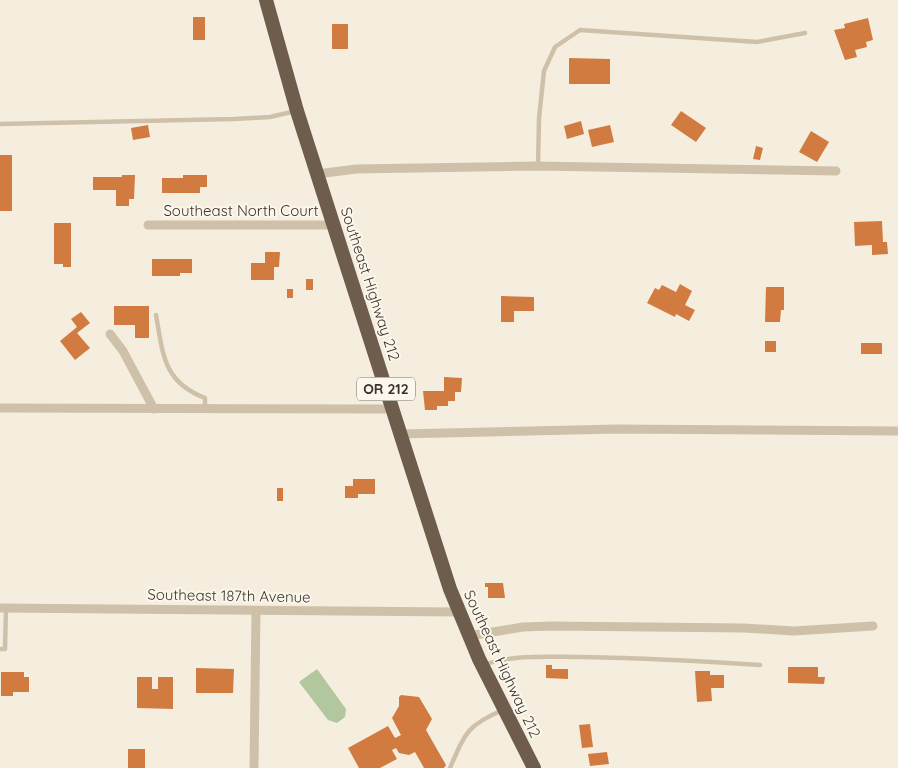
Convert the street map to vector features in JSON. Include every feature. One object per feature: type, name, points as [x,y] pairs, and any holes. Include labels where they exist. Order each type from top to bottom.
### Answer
[{"type":"highway","name":"Southeast Highway 212","points":[[266,0],[297,111],[458,612],[482,665],[534,768]]},
{"type":"street","points":[[317,174],[356,169],[538,166],[836,171]]},
{"type":"street","name":"Southeast North Court","points":[[148,225],[334,225]]},
{"type":"street","points":[[110,334],[123,351],[154,409]]},
{"type":"street","points":[[0,408],[392,409]]},
{"type":"street","points":[[400,434],[616,429],[898,432]]},
{"type":"street","name":"Southeast 187th Avenue","points":[[3,608],[458,612]]},
{"type":"street","points":[[254,768],[256,611]]},
{"type":"street","points":[[469,636],[523,627],[551,626],[744,628],[768,631],[873,626]]},
{"type":"lane","points":[[538,166],[539,118],[544,71],[555,47],[580,30],[757,42],[805,33]]},
{"type":"lane","points":[[0,124],[234,119],[270,116],[297,111]]},
{"type":"lane","points":[[156,315],[164,359],[172,376],[181,386],[205,398],[204,408]]},
{"type":"lane","points":[[0,649],[4,649],[3,608]]},
{"type":"lane","points":[[482,665],[498,660],[524,657],[644,658],[760,665]]},
{"type":"lane","points":[[450,768],[465,734],[481,719],[504,709]]},
{"type":"green space","points":[[317,669],[346,709],[345,717],[337,723],[328,720],[299,682]]},
{"type":"building","points":[[193,17],[205,17],[205,40],[193,40]]},
{"type":"building","points":[[868,18],[873,40],[866,42],[867,47],[855,50],[857,57],[845,60],[834,30],[845,28],[844,24]]},
{"type":"building","points":[[332,24],[348,24],[348,49],[332,49]]},
{"type":"building","points":[[569,58],[610,59],[610,84],[569,84]]},
{"type":"building","points":[[681,111],[706,128],[696,142],[671,125]]},
{"type":"building","points":[[581,121],[584,134],[567,139],[564,126]]},
{"type":"building","points":[[148,125],[150,137],[133,140],[131,128]]},
{"type":"building","points":[[610,125],[614,142],[592,147],[588,130]]},
{"type":"building","points":[[811,131],[829,142],[817,162],[799,152]]},
{"type":"building","points":[[756,146],[763,148],[760,160],[753,159]]},
{"type":"building","points":[[0,155],[12,155],[12,211],[0,211]]},
{"type":"building","points":[[122,175],[135,175],[134,199],[129,199],[129,206],[116,206],[116,190],[93,190],[93,177],[122,177]]},
{"type":"building","points":[[183,175],[207,175],[207,187],[200,187],[200,193],[162,193],[162,178],[183,178]]},
{"type":"building","points":[[882,221],[883,242],[887,242],[888,254],[872,255],[872,245],[855,246],[854,222]]},
{"type":"building","points":[[54,223],[71,223],[71,267],[63,267],[63,264],[54,264]]},
{"type":"building","points":[[265,252],[280,252],[279,267],[274,267],[274,280],[251,280],[251,263],[265,263]]},
{"type":"building","points":[[152,259],[192,259],[192,273],[180,273],[180,276],[152,276]]},
{"type":"building","points":[[306,279],[313,279],[313,290],[306,290]]},
{"type":"building","points":[[680,284],[692,291],[685,305],[695,310],[689,321],[676,314],[675,317],[647,303],[655,288],[659,290],[662,285],[676,292]]},
{"type":"building","points":[[766,287],[784,287],[784,310],[781,310],[780,322],[765,322]]},
{"type":"building","points":[[287,289],[293,289],[293,298],[287,298]]},
{"type":"building","points":[[501,296],[534,297],[534,311],[514,311],[514,322],[501,322]]},
{"type":"building","points":[[114,306],[149,306],[149,338],[135,338],[135,325],[114,325]]},
{"type":"building","points":[[81,312],[90,323],[77,333],[90,348],[75,360],[60,341],[77,327],[71,319]]},
{"type":"building","points":[[765,341],[776,341],[776,352],[765,352]]},
{"type":"building","points":[[861,343],[882,343],[882,354],[861,354]]},
{"type":"building","points":[[444,377],[462,378],[461,392],[455,392],[455,401],[448,401],[448,406],[437,406],[437,410],[425,410],[423,391],[444,391]]},
{"type":"building","points":[[353,479],[375,479],[375,494],[358,494],[358,498],[345,498],[345,486],[353,486]]},
{"type":"building","points":[[277,488],[283,488],[283,501],[277,501]]},
{"type":"building","points":[[485,583],[503,583],[505,598],[488,598],[488,587],[485,587]]},
{"type":"building","points":[[546,665],[552,665],[552,669],[568,669],[568,679],[546,678]]},
{"type":"building","points":[[788,667],[818,667],[818,677],[825,677],[824,684],[788,683]]},
{"type":"building","points":[[196,668],[234,669],[233,693],[196,693]]},
{"type":"building","points":[[695,671],[710,671],[710,675],[724,675],[724,688],[711,688],[712,701],[697,702]]},
{"type":"building","points":[[1,672],[24,672],[24,677],[29,677],[29,692],[13,692],[13,696],[1,696]]},
{"type":"building","points":[[137,677],[152,677],[152,689],[158,689],[158,677],[173,677],[173,709],[137,708]]},
{"type":"building","points":[[401,695],[419,697],[432,719],[426,730],[446,765],[444,768],[424,768],[415,752],[409,755],[399,753],[396,748],[392,750],[397,759],[380,768],[359,768],[348,748],[388,726],[395,738],[401,735],[392,718],[399,706],[399,697]]},
{"type":"building","points":[[590,724],[593,747],[582,748],[579,725]]},
{"type":"building","points":[[128,749],[145,749],[145,768],[128,768]]},
{"type":"building","points":[[607,752],[609,764],[590,766],[588,754]]}]
